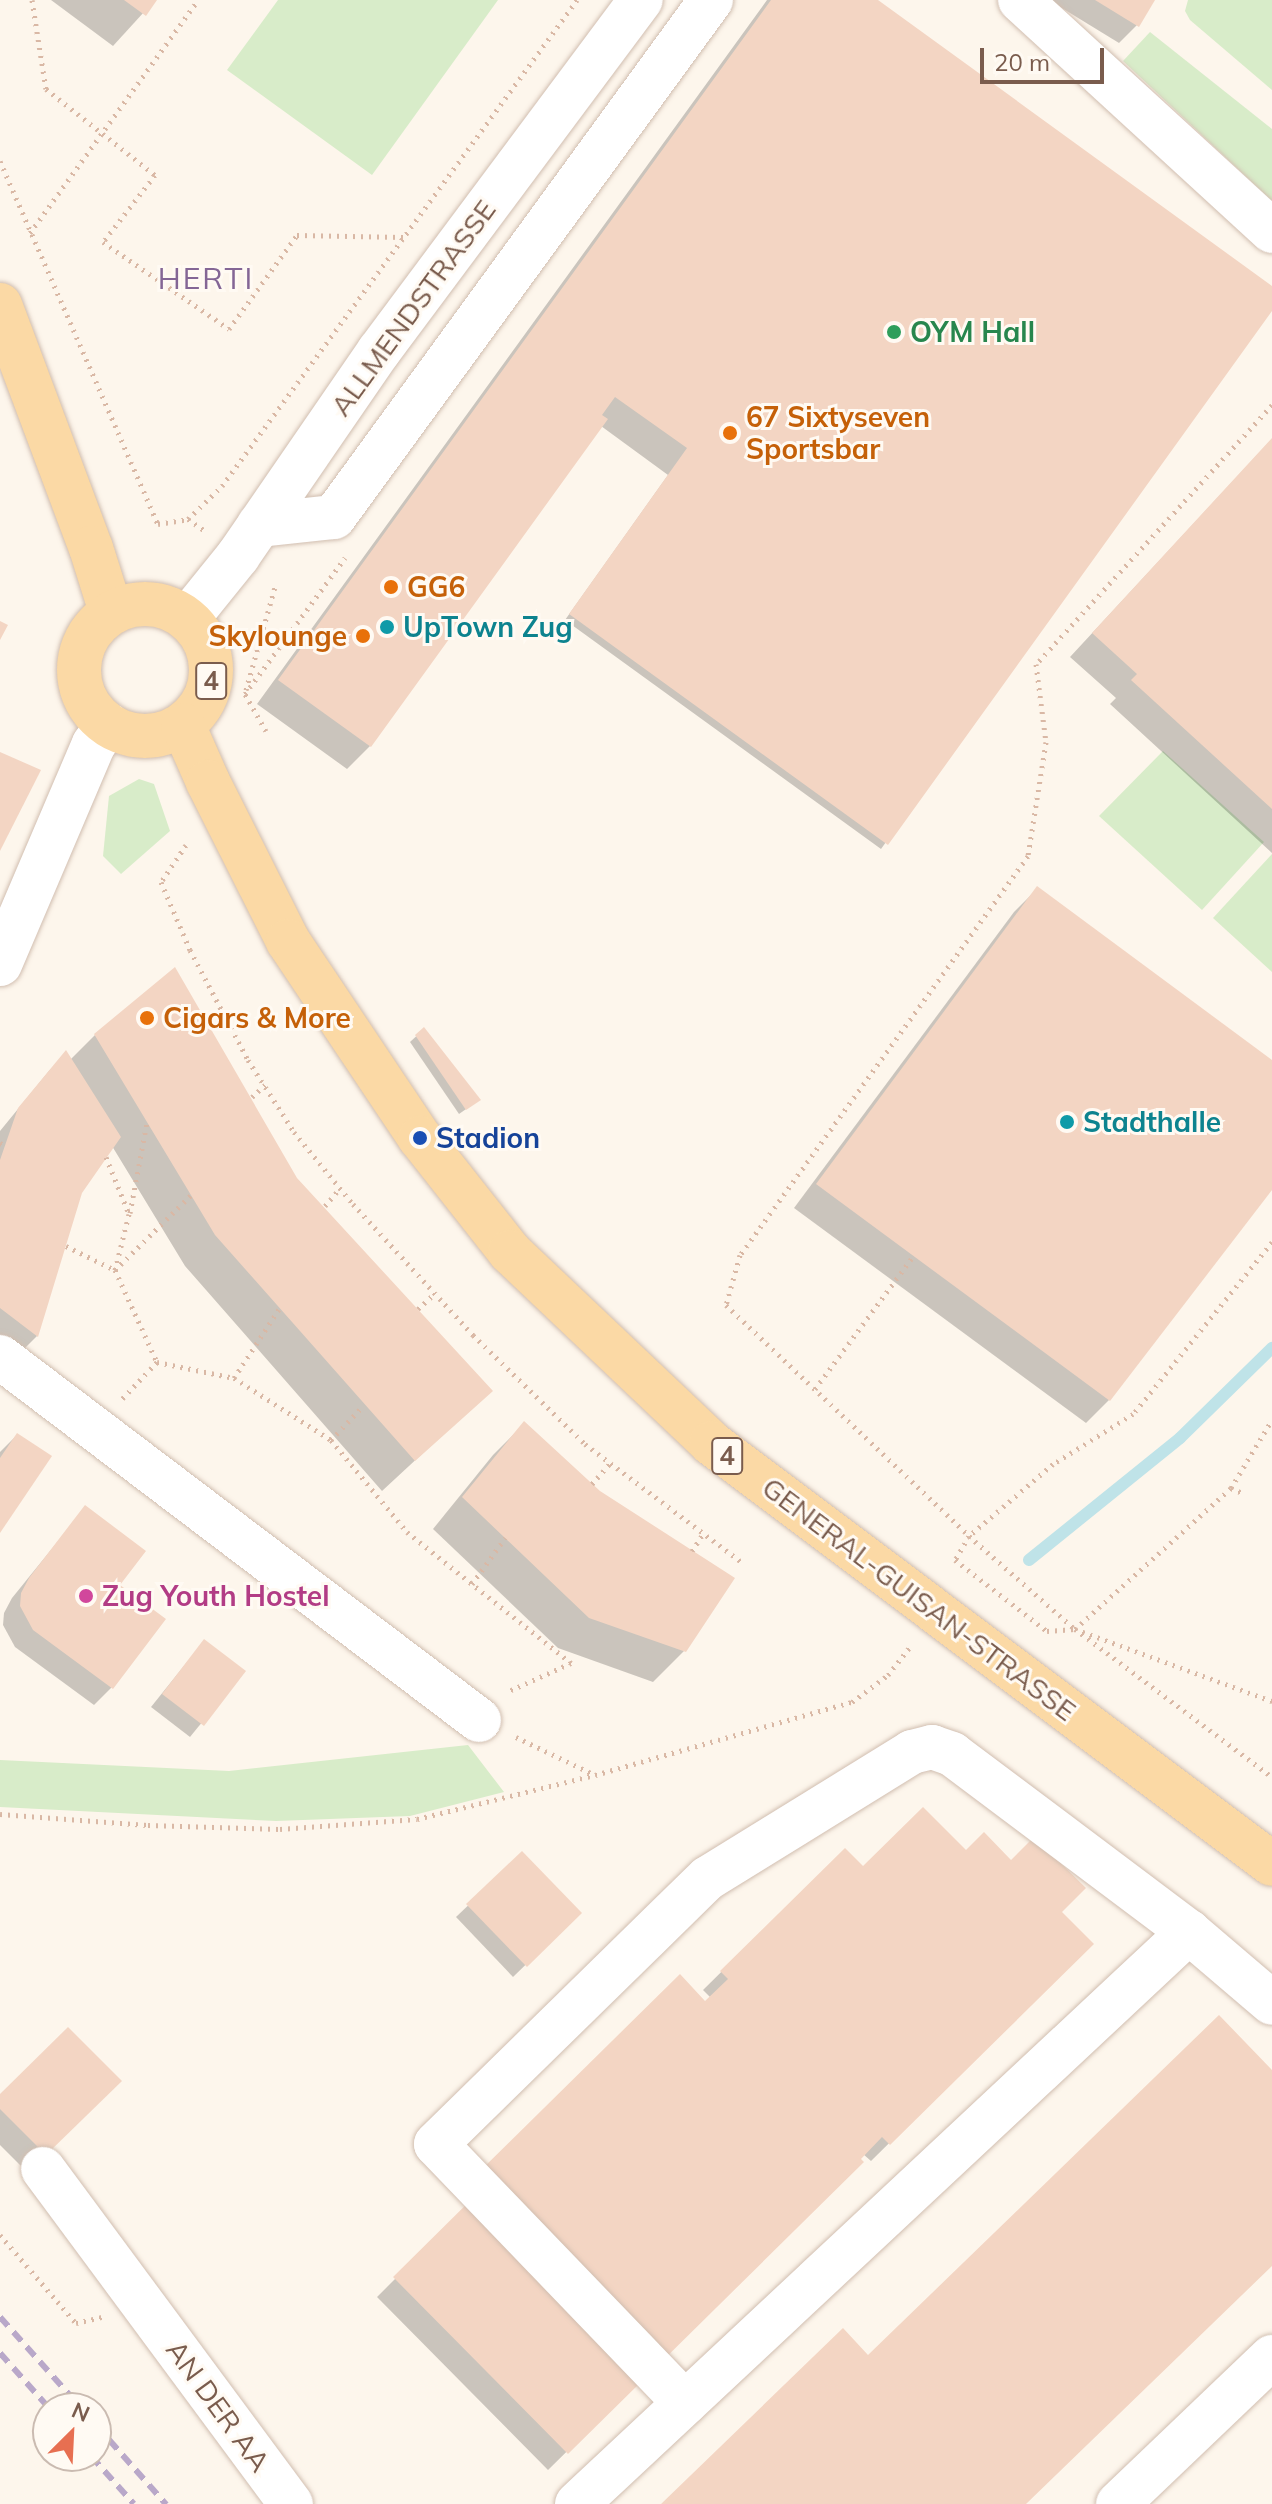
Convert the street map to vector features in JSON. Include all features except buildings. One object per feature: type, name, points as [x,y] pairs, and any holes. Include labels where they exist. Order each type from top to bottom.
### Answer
[{"type":"main road","points":[[0,305],[91,548],[111,612],[96,624],[79,659],[84,696],[94,713],[108,725]]},
{"type":"main road","name":"4","points":[[108,725],[138,736],[170,732],[183,725],[206,698],[212,673],[208,647],[188,618],[151,603],[130,605],[111,612]]},
{"type":"main road","name":"GENERAL-GUISAN-STRASSE","points":[[183,725],[288,941],[420,1138],[510,1252],[711,1443],[1272,1864]]},
{"type":"street","name":"ALLMENDSTRASSE","points":[[188,618],[259,525],[379,351],[641,0]]},
{"type":"street","points":[[259,525],[334,517],[711,0]]},
{"type":"street","points":[[1020,0],[1272,231]]},
{"type":"street","points":[[0,964],[94,744],[108,725]]},
{"type":"street","points":[[0,1357],[473,1715]]},
{"type":"street","points":[[685,2403],[436,2144],[708,1878],[912,1752],[932,1747],[952,1754],[1189,1932],[1272,2003]]},
{"type":"street","points":[[577,2504],[1189,1932]]},
{"type":"street","name":"AN DER AA","points":[[43,2169],[291,2504]]},
{"type":"street","points":[[1118,2504],[1272,2357]]},
{"type":"path","points":[[32,0],[46,89],[155,175],[103,242],[229,329],[297,235],[404,237]]},
{"type":"path","points":[[30,233],[198,0]]},
{"type":"path","points":[[0,161],[158,524],[188,519],[222,486],[577,0]]},
{"type":"path","points":[[1272,405],[1036,664],[1046,742],[1028,856],[740,1255],[726,1305],[969,1536],[1075,1629],[1272,1777]]},
{"type":"path","points":[[245,694],[276,583]]},
{"type":"path","points":[[186,845],[161,882],[222,1009],[294,1132],[435,1293],[574,1433],[743,1563]]},
{"type":"path","points":[[206,1020],[222,1009]]},
{"type":"path","points":[[252,1097],[265,1085]]},
{"type":"path","points":[[147,1122],[115,1270],[157,1362]]},
{"type":"path","points":[[106,1157],[129,1214]]},
{"type":"path","points":[[325,1206],[340,1188]]},
{"type":"path","points":[[115,1270],[191,1195]]},
{"type":"path","points":[[1272,1242],[1133,1414],[1053,1464],[969,1536],[955,1560],[1047,1631],[1075,1629],[1272,1701]]},
{"type":"path","points":[[66,1246],[115,1270]]},
{"type":"path","points":[[815,1389],[914,1255]]},
{"type":"path","points":[[418,1309],[435,1293]]},
{"type":"path","points":[[234,1378],[279,1309]]},
{"type":"path","points":[[157,1362],[234,1378],[331,1440],[407,1532],[571,1663],[473,1715]]},
{"type":"path","points":[[93,1428],[157,1362]]},
{"type":"path","points":[[331,1440],[364,1405]]},
{"type":"path","points":[[1075,1629],[1231,1488],[1272,1420]]},
{"type":"path","points":[[592,1484],[610,1463]]},
{"type":"path","points":[[1231,1488],[1242,1493]]},
{"type":"path","points":[[692,1551],[703,1534]]},
{"type":"path","points":[[472,1584],[505,1538]]},
{"type":"path","points":[[0,1814],[148,1825],[280,1829],[417,1819],[595,1775],[852,1702],[888,1675],[910,1647]]},
{"type":"path","points":[[473,1715],[595,1775]]},
{"type":"path","points":[[0,2235],[76,2323],[146,2307]]},
{"type":"green space","points":[[278,0],[498,0],[372,175],[227,70]]},
{"type":"green space","points":[[1188,0],[1272,0],[1272,90],[1190,20],[1185,11]]},
{"type":"green space","points":[[1150,32],[1272,129],[1272,201],[1123,61]]},
{"type":"green space","points":[[1163,751],[1264,842],[1202,910],[1099,816]]},
{"type":"green space","points":[[139,779],[154,784],[170,831],[121,874],[103,856],[109,796]]},
{"type":"green space","points":[[1272,854],[1272,972],[1213,918]]},
{"type":"green space","points":[[468,1745],[504,1792],[410,1816],[276,1821],[0,1807],[0,1760],[229,1771]]},
{"type":"waterway","points":[[1029,1560],[1180,1438],[1272,1348]]},
{"type":"railway","points":[[0,2317],[67,2392]]},
{"type":"railway","points":[[0,2353],[35,2392]]},
{"type":"railway","points":[[112,2443],[166,2504]]},
{"type":"railway","points":[[105,2472],[134,2504]]},
{"type":"place","name":"OYM Hall","points":[[894,332]]},
{"type":"place","name":"67 Sixtyseven Sportsbar","points":[[730,433]]},
{"type":"place","name":"GG6","points":[[391,587]]},
{"type":"place","name":"UpTown Zug","points":[[387,627]]},
{"type":"place","name":"Skylounge","points":[[363,636]]},
{"type":"place","name":"Cigars & More","points":[[147,1018]]},
{"type":"place","name":"Stadthalle","points":[[1067,1122]]},
{"type":"place","name":"Stadion","points":[[420,1138]]},
{"type":"place","name":"Zug Youth Hostel","points":[[86,1596]]},
{"type":"district","name":"HERTI","points":[[206,278]]}]
